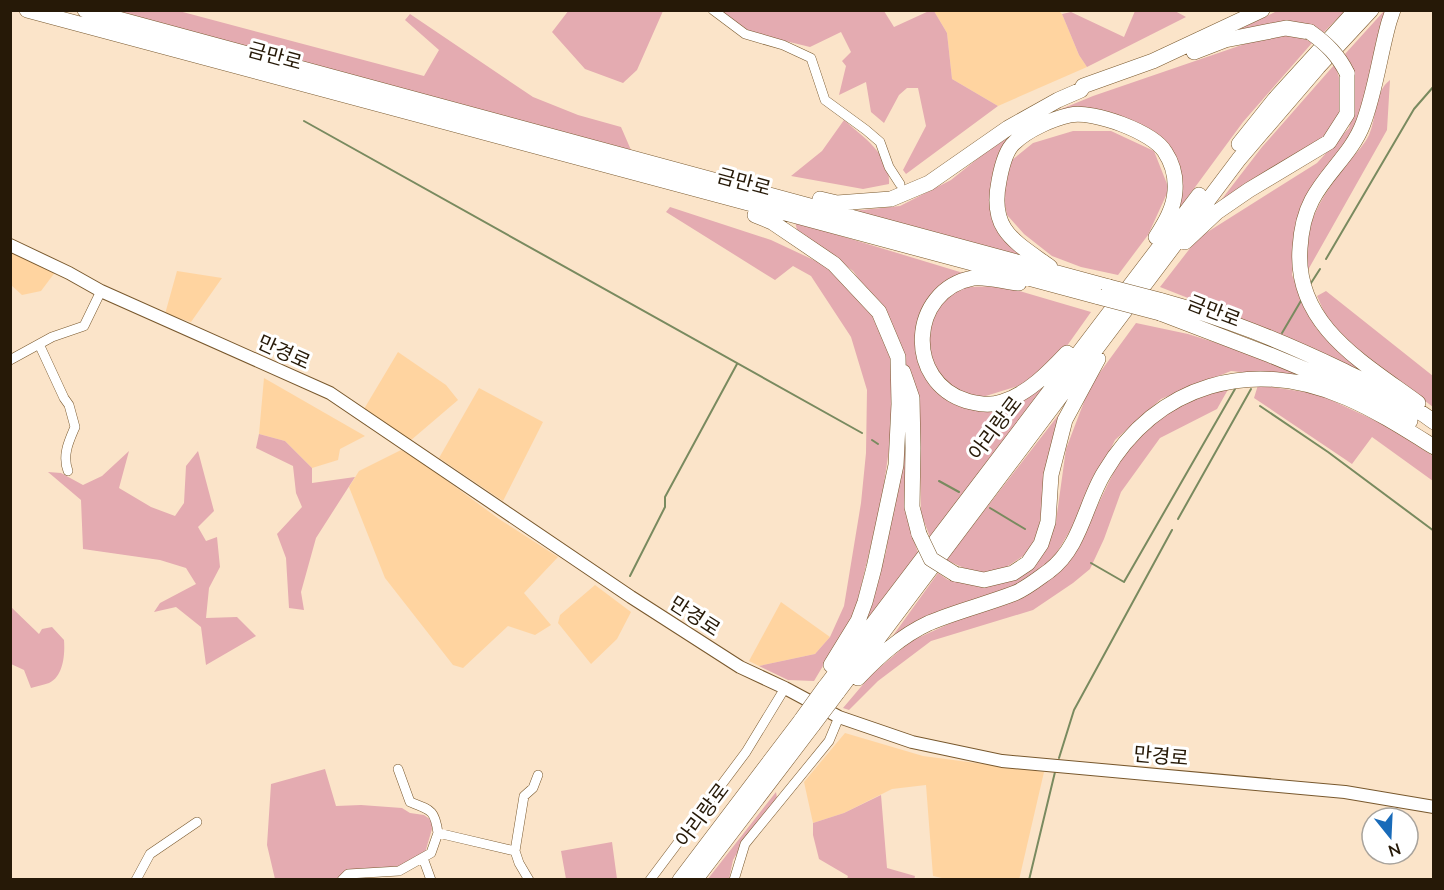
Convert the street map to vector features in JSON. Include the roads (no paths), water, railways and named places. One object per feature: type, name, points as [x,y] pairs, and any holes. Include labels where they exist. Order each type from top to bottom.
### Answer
[{"type":"highway","name":"금만로","points":[[27,10],[953,259],[1159,306],[1209,313],[1290,345],[1412,405],[1434,422]]},
{"type":"highway","name":"금만로","points":[[85,10],[1059,273],[1104,292]]},
{"type":"highway","points":[[774,196],[776,190],[837,203],[891,199],[929,183],[1008,128],[1081,90],[1083,86],[1154,61],[1262,10]]},
{"type":"highway","name":"아리랑로","points":[[1091,346],[1153,254],[1275,99],[1356,10]]},
{"type":"highway","name":"아리랑로","points":[[695,879],[833,688],[1091,346],[1176,242],[1239,159],[1318,67],[1371,10]]},
{"type":"highway","points":[[1393,10],[1363,125],[1344,157],[1313,197],[1301,230],[1299,258],[1301,281],[1316,315],[1335,340],[1418,403],[1412,405]]},
{"type":"highway","points":[[1081,90],[1086,91],[1159,66],[1225,40],[1286,27],[1311,32],[1334,51],[1347,73],[1347,114],[1329,142],[1217,212],[1186,242],[1176,242]]},
{"type":"highway","points":[[1059,273],[1019,245],[1000,224],[995,198],[1001,170],[1012,144],[1039,126],[1072,115],[1107,119],[1143,134],[1164,150],[1174,171],[1175,193],[1169,217],[1152,243],[1153,254]]},
{"type":"highway","points":[[715,195],[715,201],[772,222],[834,264],[879,312],[912,398],[912,507],[919,534],[931,559],[955,574],[984,580],[1013,573],[1028,563],[1041,544],[1048,522],[1051,475],[1065,420],[1100,355],[1091,346],[1075,346],[1049,373],[1017,395],[1001,402],[982,405],[953,396],[935,380],[926,366],[921,340],[922,325],[934,303],[951,287],[974,278],[1028,284],[1032,278]]},
{"type":"highway","name":"금만로","points":[[1159,306],[1381,401],[1434,436]]},
{"type":"highway","points":[[898,357],[899,404],[896,465],[865,602],[858,621],[824,678],[833,688],[848,690],[896,642],[928,624],[1017,592],[1052,569],[1081,529],[1102,476],[1129,436],[1173,402],[1198,389],[1225,381],[1264,378],[1319,388],[1392,420],[1434,447]]},
{"type":"highway","name":"아리랑로","points":[[680,879],[808,722]]},
{"type":"street","points":[[713,10],[745,34],[783,45],[811,58],[825,100],[880,142],[889,167],[900,184]]},
{"type":"street","name":"만경로","points":[[10,245],[101,291],[330,393],[740,668],[786,688],[839,717],[912,742],[1002,761],[1345,792],[1434,807]]},
{"type":"street","points":[[10,360],[39,344],[84,326],[101,291]]},
{"type":"street","points":[[39,344],[69,405],[75,427],[67,443],[68,471]]},
{"type":"street","points":[[650,879],[746,752],[786,688]]},
{"type":"street","points":[[734,879],[745,844],[829,741],[839,717]]},
{"type":"street","points":[[342,879],[348,874],[399,871],[431,853],[438,833],[436,816],[429,809],[410,802],[398,769]]},
{"type":"street","points":[[529,879],[520,866],[515,851],[524,796],[533,788],[538,775]]},
{"type":"street","points":[[136,879],[150,854],[197,822]]},
{"type":"street","points":[[438,833],[515,851]]},
{"type":"street","points":[[423,858],[431,879]]},
{"type":"street","points":[[517,879],[520,866]]},
{"type":"waterway","points":[[1326,259],[1414,109],[1434,86]]},
{"type":"waterway","points":[[304,121],[862,433]]},
{"type":"waterway","points":[[1311,283],[1320,269]]},
{"type":"waterway","points":[[1282,333],[1302,299]]},
{"type":"waterway","points":[[630,576],[665,507],[665,497],[737,364]]},
{"type":"waterway","points":[[1091,563],[1124,582],[1235,389]]},
{"type":"waterway","points":[[1178,519],[1251,389]]},
{"type":"waterway","points":[[1260,406],[1328,452],[1434,531]]},
{"type":"waterway","points":[[872,440],[878,444]]},
{"type":"waterway","points":[[939,481],[959,492]]},
{"type":"waterway","points":[[990,508],[1025,529]]},
{"type":"waterway","points":[[1059,758],[1074,710],[1172,530]]},
{"type":"waterway","points":[[1029,880],[1055,772]]}]
